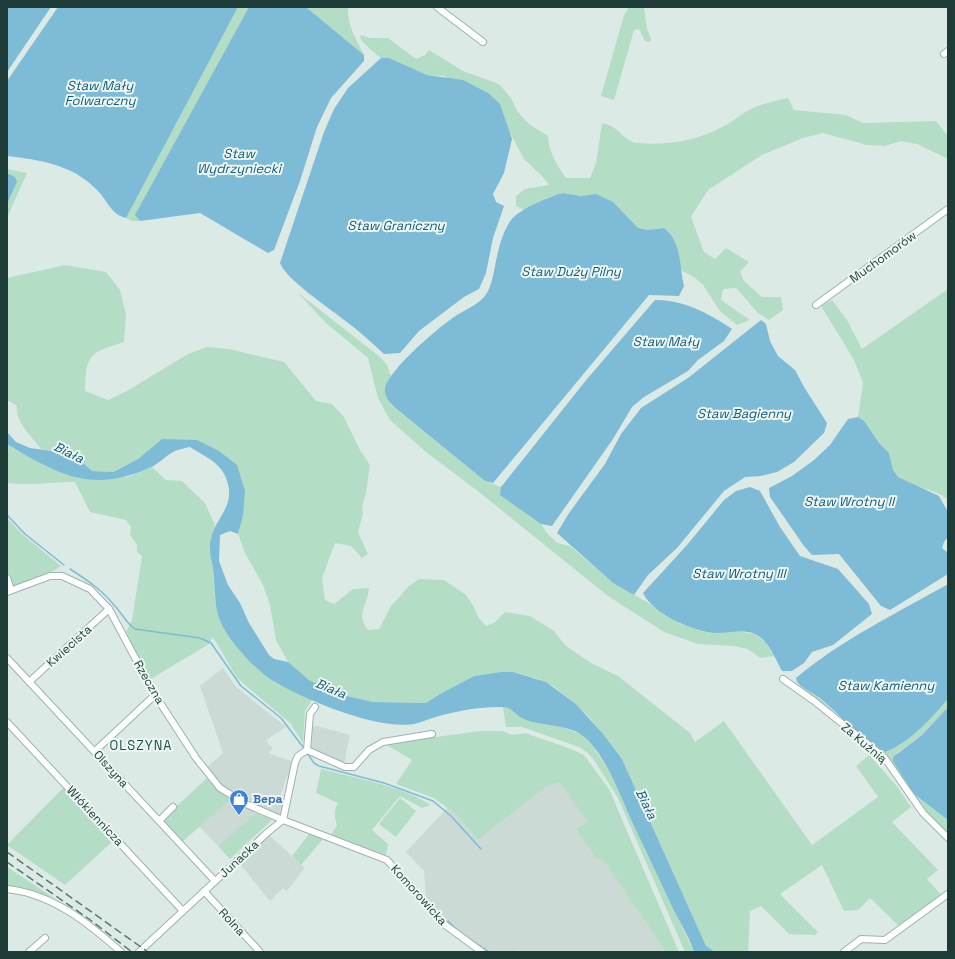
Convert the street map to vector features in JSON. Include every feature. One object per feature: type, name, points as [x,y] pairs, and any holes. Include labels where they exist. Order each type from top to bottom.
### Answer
[{"type":"street","points":[[437,7],[482,42]]},
{"type":"street","name":"Muchomorów","points":[[816,305],[948,209]]},
{"type":"street","name":"Rzeczna","points":[[9,591],[50,576],[62,576],[90,589],[109,609],[155,695],[196,758],[220,788],[246,804],[283,820]]},
{"type":"street","points":[[7,578],[9,591]]},
{"type":"street","name":"Kwiecista","points":[[29,682],[109,609]]},
{"type":"street","name":"Olszyna","points":[[7,658],[215,881]]},
{"type":"street","name":"Za Kuźnią","points":[[783,680],[814,701],[884,757],[923,812],[948,838]]},
{"type":"street","points":[[95,752],[155,695]]},
{"type":"street","points":[[308,750],[310,714],[316,707]]},
{"type":"street","name":"Włókiennicza","points":[[7,722],[182,910]]},
{"type":"street","points":[[308,750],[345,767],[354,767],[369,750],[383,742],[432,734]]},
{"type":"street","points":[[283,820],[295,763],[298,756],[308,750]]},
{"type":"street","points":[[159,821],[173,807]]},
{"type":"street","name":"Junacka","points":[[139,952],[182,910],[283,820]]},
{"type":"street","name":"Komorowicka","points":[[283,820],[387,860],[441,922],[482,952]]},
{"type":"street","points":[[7,889],[57,903],[96,930],[121,952]]},
{"type":"street","name":"Rolna","points":[[204,891],[260,952]]},
{"type":"street","points":[[844,952],[860,939],[885,940],[948,894]]},
{"type":"street","points":[[29,952],[45,938]]},
{"type":"shaded area","points":[[223,668],[236,687],[286,727],[266,740],[273,749],[268,753],[291,761],[292,765],[290,777],[287,776],[280,798],[286,799],[279,815],[235,795],[222,786],[206,768],[223,753],[200,686]]},
{"type":"shaded area","points":[[317,726],[350,735],[344,763],[338,762],[309,747],[311,727]]},
{"type":"shaded area","points":[[559,781],[589,822],[577,829],[604,861],[666,952],[523,952],[520,950],[514,952],[487,952],[449,924],[426,898],[424,871],[406,852],[447,808],[457,815],[478,840],[546,787]]},
{"type":"shaded area","points":[[230,800],[256,813],[218,846],[199,826]]},
{"type":"shaded area","points":[[269,835],[305,868],[287,891],[283,888],[270,901],[240,864]]},
{"type":"green space","points":[[238,7],[249,7],[136,215],[140,221],[132,221],[126,218]]},
{"type":"green space","points":[[306,7],[348,8],[351,27],[364,55]]},
{"type":"green space","points":[[629,7],[644,7],[647,29],[651,39],[650,42],[645,41],[639,29],[634,30],[614,100],[601,96],[624,15]]},
{"type":"green space","points":[[360,35],[370,38],[388,38],[416,59],[425,55],[429,50],[463,71],[499,84],[511,98],[517,111],[529,124],[548,136],[552,153],[566,178],[590,178],[596,163],[602,123],[613,127],[633,142],[649,144],[671,143],[704,135],[728,124],[753,108],[766,103],[788,98],[794,110],[846,115],[863,123],[936,121],[948,136],[948,159],[917,144],[901,141],[885,146],[867,145],[823,133],[803,138],[762,155],[708,190],[691,217],[704,252],[715,259],[726,248],[749,262],[740,272],[744,281],[762,297],[781,297],[783,310],[769,320],[758,313],[736,288],[723,289],[721,300],[750,320],[737,325],[720,311],[703,285],[694,277],[680,270],[675,241],[669,232],[664,228],[648,230],[638,228],[626,216],[596,194],[581,196],[562,193],[544,199],[524,210],[516,206],[516,196],[525,189],[549,185],[543,177],[524,159],[507,127],[444,76],[427,75],[389,58],[381,58],[361,40]]},
{"type":"green space","points":[[7,169],[27,173],[7,218],[7,204],[17,182],[14,177],[7,173]]},
{"type":"green space","points":[[65,265],[106,272],[120,290],[126,315],[124,342],[97,352],[92,356],[87,369],[85,391],[108,400],[127,391],[188,354],[207,347],[229,349],[284,362],[316,401],[332,404],[344,417],[360,450],[370,465],[366,493],[362,506],[363,514],[358,532],[368,554],[362,558],[351,546],[335,543],[322,578],[325,600],[334,604],[353,589],[369,588],[362,614],[364,624],[368,630],[379,629],[391,606],[409,586],[419,579],[444,580],[466,595],[474,607],[478,617],[486,626],[494,623],[505,612],[530,616],[554,631],[566,646],[591,663],[618,676],[690,733],[695,742],[724,721],[812,845],[878,797],[856,766],[869,755],[895,784],[911,807],[892,822],[938,870],[927,879],[943,897],[900,927],[870,898],[858,910],[844,911],[822,865],[780,894],[818,932],[815,935],[789,934],[761,906],[750,911],[748,952],[715,952],[706,946],[622,759],[589,717],[576,704],[553,686],[538,679],[513,672],[501,672],[474,676],[426,703],[373,702],[334,693],[309,680],[288,662],[276,640],[270,605],[263,585],[245,553],[238,534],[243,516],[219,451],[162,439],[138,459],[112,472],[92,471],[73,454],[41,449],[21,423],[17,412],[17,406],[7,400],[7,278]]},
{"type":"green space","points":[[948,289],[948,500],[937,493],[903,481],[894,472],[888,453],[858,417],[863,383],[854,360],[821,306],[832,300],[847,320],[862,349]]},
{"type":"green space","points":[[297,292],[379,356],[387,365],[391,376],[385,389],[391,405],[485,481],[501,487],[501,495],[541,524],[546,532],[557,543],[570,546],[613,583],[647,602],[680,624],[712,632],[742,632],[755,634],[765,642],[774,656],[760,658],[748,649],[734,646],[698,644],[664,632],[608,596],[479,492],[426,452],[390,420],[378,398],[368,358],[326,323]]},
{"type":"green space","points":[[7,444],[56,471],[128,477],[152,467],[166,480],[182,481],[205,503],[215,525],[209,549],[213,569],[215,600],[274,682],[312,700],[305,711],[303,743],[290,723],[237,678],[213,637],[209,644],[149,680],[126,632],[132,620],[142,556],[137,552],[137,545],[130,535],[131,527],[126,520],[90,512],[75,482],[33,484],[8,483]]},
{"type":"green space","points":[[7,518],[22,534],[61,566],[49,573],[13,587],[7,572]]},
{"type":"green space","points":[[800,685],[820,698],[852,729],[923,726],[948,699],[948,707],[922,735],[897,753],[934,807],[948,820],[948,836],[929,817],[891,763],[797,688]]},
{"type":"green space","points":[[503,707],[512,709],[522,718],[565,728],[582,735],[591,744],[614,778],[694,952],[685,952],[618,798],[596,763],[588,753],[579,747],[522,727],[506,727]]},
{"type":"green space","points":[[480,731],[502,731],[513,735],[525,733],[584,755],[609,789],[679,952],[666,952],[604,861],[596,858],[576,829],[588,822],[559,782],[546,787],[478,840],[457,815],[434,798],[396,784],[412,760],[385,744]]},
{"type":"green space","points":[[321,769],[391,787],[431,805],[422,808],[400,796],[372,830],[388,844],[386,855],[331,835],[337,825],[335,814],[338,803],[316,793]]},
{"type":"green space","points":[[207,778],[230,800],[182,842],[162,820]]},
{"type":"green space","points":[[63,788],[113,841],[65,885],[7,845]]},
{"type":"green space","points":[[400,798],[416,811],[396,837],[379,824]]},
{"type":"green space","points":[[256,813],[272,820],[230,859],[218,846]]},
{"type":"green space","points":[[309,834],[323,839],[301,865],[292,856]]},
{"type":"green space","points":[[7,867],[54,898],[21,888],[7,887]]},
{"type":"water","points":[[7,7],[51,7],[7,72]]},
{"type":"water","name":"Staw Mały Folwarczny","points":[[58,7],[238,7],[126,218],[112,210],[96,189],[76,174],[66,169],[43,162],[7,156],[7,81]]},
{"type":"water","name":"Staw Wydrzyniecki","points":[[249,7],[306,7],[364,55],[364,61],[331,98],[317,127],[300,181],[274,250],[268,253],[200,213],[140,221],[135,215]]},
{"type":"water","name":"Staw Graniczny","points":[[381,58],[389,58],[427,75],[463,80],[488,93],[500,104],[512,139],[504,173],[493,194],[496,202],[504,206],[493,238],[486,273],[479,289],[464,297],[419,331],[400,353],[384,354],[354,328],[299,285],[284,270],[280,263],[324,132],[334,109],[348,88]]},
{"type":"water","points":[[7,173],[15,177],[17,182],[7,204]]},
{"type":"water","name":"Staw Duży Pilny","points":[[562,193],[581,196],[596,194],[613,202],[638,228],[648,230],[664,228],[670,233],[677,247],[684,286],[679,296],[649,295],[493,483],[485,481],[394,407],[387,399],[385,389],[388,381],[395,371],[415,350],[447,322],[484,297],[491,282],[505,230],[511,220],[521,211]]},
{"type":"water","name":"Staw Mały","points":[[655,300],[675,302],[695,308],[732,329],[724,341],[698,360],[688,371],[644,397],[632,407],[613,439],[552,526],[541,524],[500,495],[501,487],[587,379]]},
{"type":"water","name":"Staw Bagienny","points":[[761,320],[766,324],[770,341],[778,356],[795,370],[827,423],[824,433],[794,462],[777,472],[761,476],[745,477],[724,491],[677,548],[648,575],[634,595],[613,583],[557,533],[569,513],[605,464],[621,434],[641,408],[688,378]]},
{"type":"water","name":"Staw Wrotny II","points":[[858,417],[864,421],[879,443],[889,453],[893,470],[898,477],[939,496],[948,512],[948,537],[942,548],[948,553],[948,574],[890,610],[881,606],[839,554],[812,555],[804,546],[770,497],[769,488],[792,476],[814,460],[830,445],[848,419]]},
{"type":"water","points":[[7,432],[16,442],[30,448],[73,454],[92,471],[113,472],[138,459],[162,439],[197,440],[219,451],[237,465],[245,491],[243,516],[238,534],[230,531],[220,535],[219,561],[228,585],[240,603],[249,623],[269,655],[274,659],[288,662],[309,680],[334,693],[373,702],[426,703],[474,676],[501,672],[513,672],[546,682],[576,704],[603,734],[622,759],[706,946],[715,952],[694,952],[611,774],[598,753],[583,736],[569,729],[529,721],[504,707],[460,711],[406,725],[388,724],[368,720],[347,714],[306,698],[267,677],[250,662],[227,633],[221,624],[218,615],[210,554],[210,543],[216,525],[226,506],[229,492],[226,477],[214,462],[190,447],[175,451],[151,467],[127,476],[91,480],[74,477],[58,471],[25,455],[7,444]]},
{"type":"water","name":"Staw Wrotny III","points":[[750,487],[760,491],[780,527],[800,556],[838,569],[869,604],[872,614],[833,645],[812,652],[804,663],[792,671],[782,671],[764,640],[755,634],[740,631],[715,633],[695,629],[674,620],[655,608],[643,593],[687,545],[724,500],[736,491]]},
{"type":"water","name":"Staw Kamienny","points":[[948,584],[948,699],[920,729],[894,748],[885,752],[867,741],[820,698],[802,687],[797,682],[796,678],[813,664],[850,639]]},
{"type":"water","points":[[948,707],[948,820],[913,793],[893,761],[893,757],[922,735]]},
{"type":"waterway","points":[[7,515],[25,534],[64,565]]},
{"type":"waterway","points":[[70,569],[99,590],[135,629],[200,638],[211,643],[241,686],[281,718],[303,747]]},
{"type":"waterway","points":[[307,753],[314,763],[319,766],[384,783],[433,801],[451,816],[481,849]]},
{"type":"waterway","points":[[448,921],[458,931]]},
{"type":"waterway","points":[[468,938],[489,952]]},
{"type":"railway","points":[[7,852],[148,952]]},
{"type":"railway","points":[[7,862],[89,919],[132,952]]},
{"type":"place","name":"Bepa","points":[[239,816]]},
{"type":"district","name":"OLSZYNA","points":[[141,745]]},
{"type":"water label","name":"Biała","points":[[69,452]]},
{"type":"water label","name":"Biała","points":[[331,688]]},
{"type":"water label","name":"Biała","points":[[647,804]]}]
